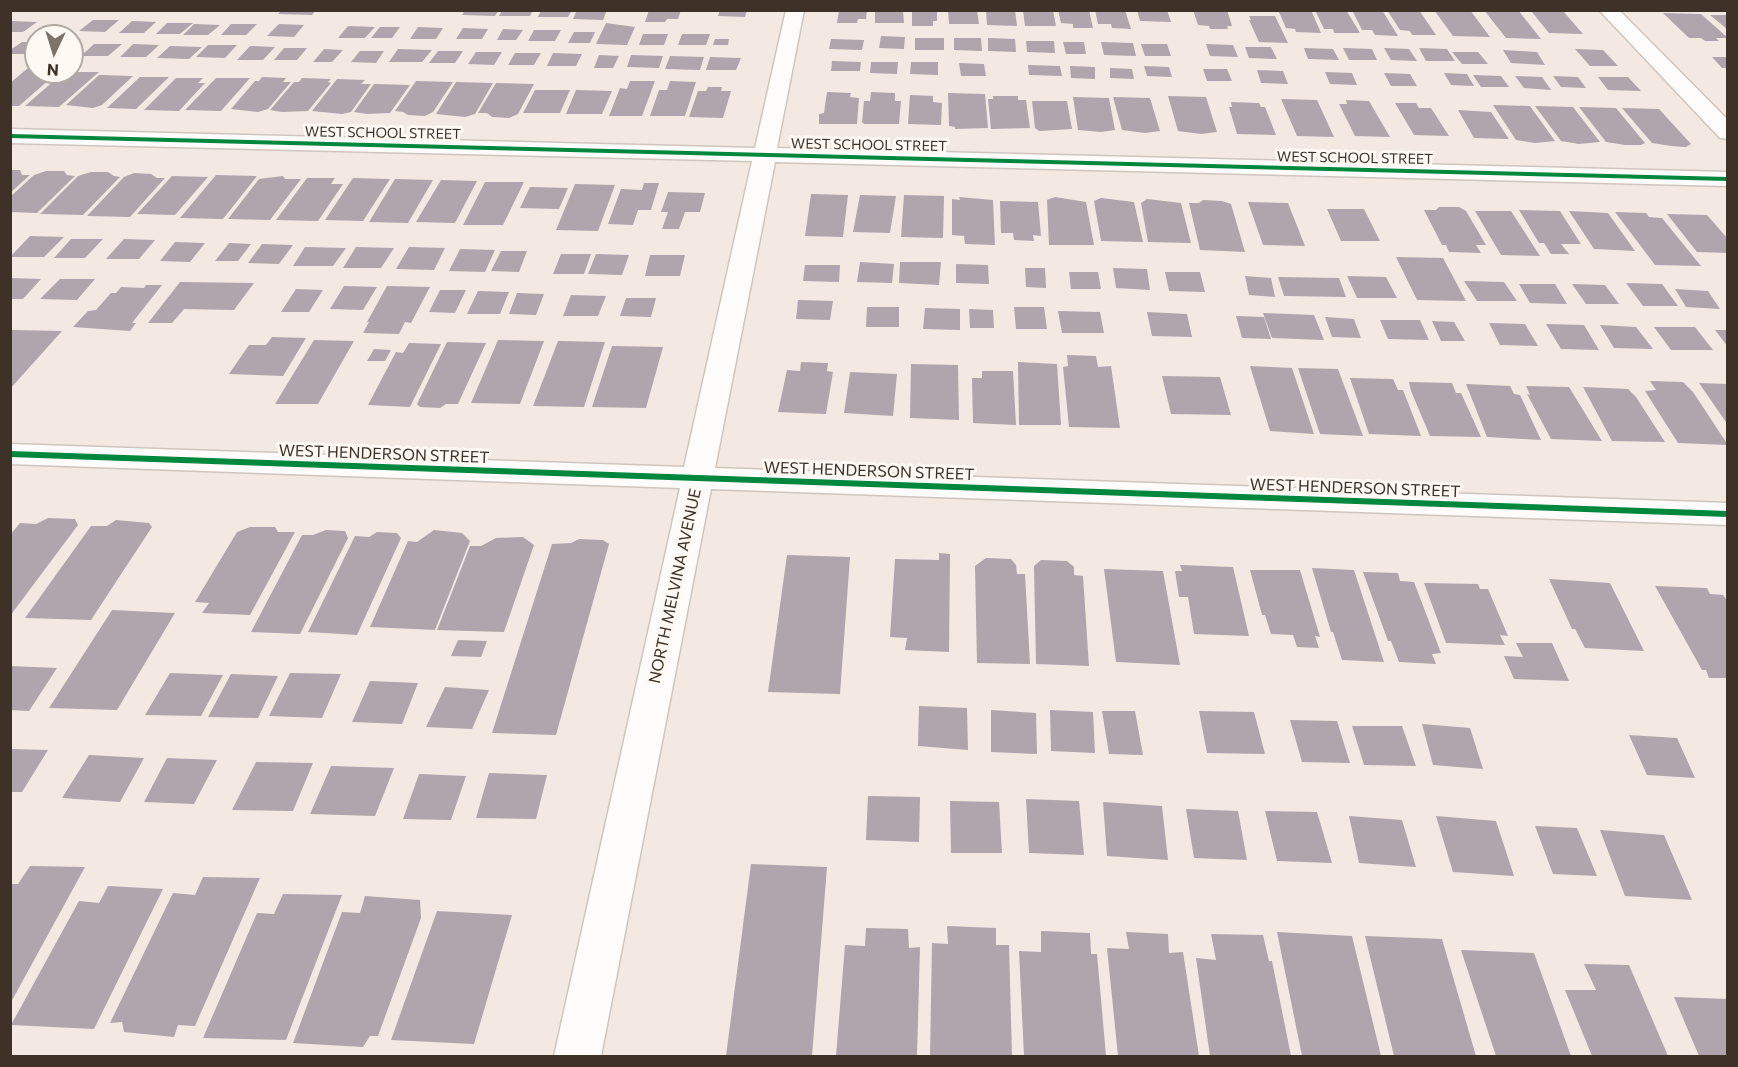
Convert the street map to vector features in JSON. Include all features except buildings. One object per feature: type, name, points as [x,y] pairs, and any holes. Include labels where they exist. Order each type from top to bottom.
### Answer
[{"type":"street","name":"NORTH MELVINA AVENUE","points":[[577,1056],[795,10]]},
{"type":"street","points":[[1608,10],[1728,133]]},
{"type":"street","name":"WEST SCHOOL STREET","points":[[10,136],[1728,179]]},
{"type":"street","name":"WEST HENDERSON STREET","points":[[10,454],[1728,514]]},
{"type":"cycle path","points":[[10,136],[1728,179]]},
{"type":"cycle path","points":[[10,454],[1728,514]]}]
